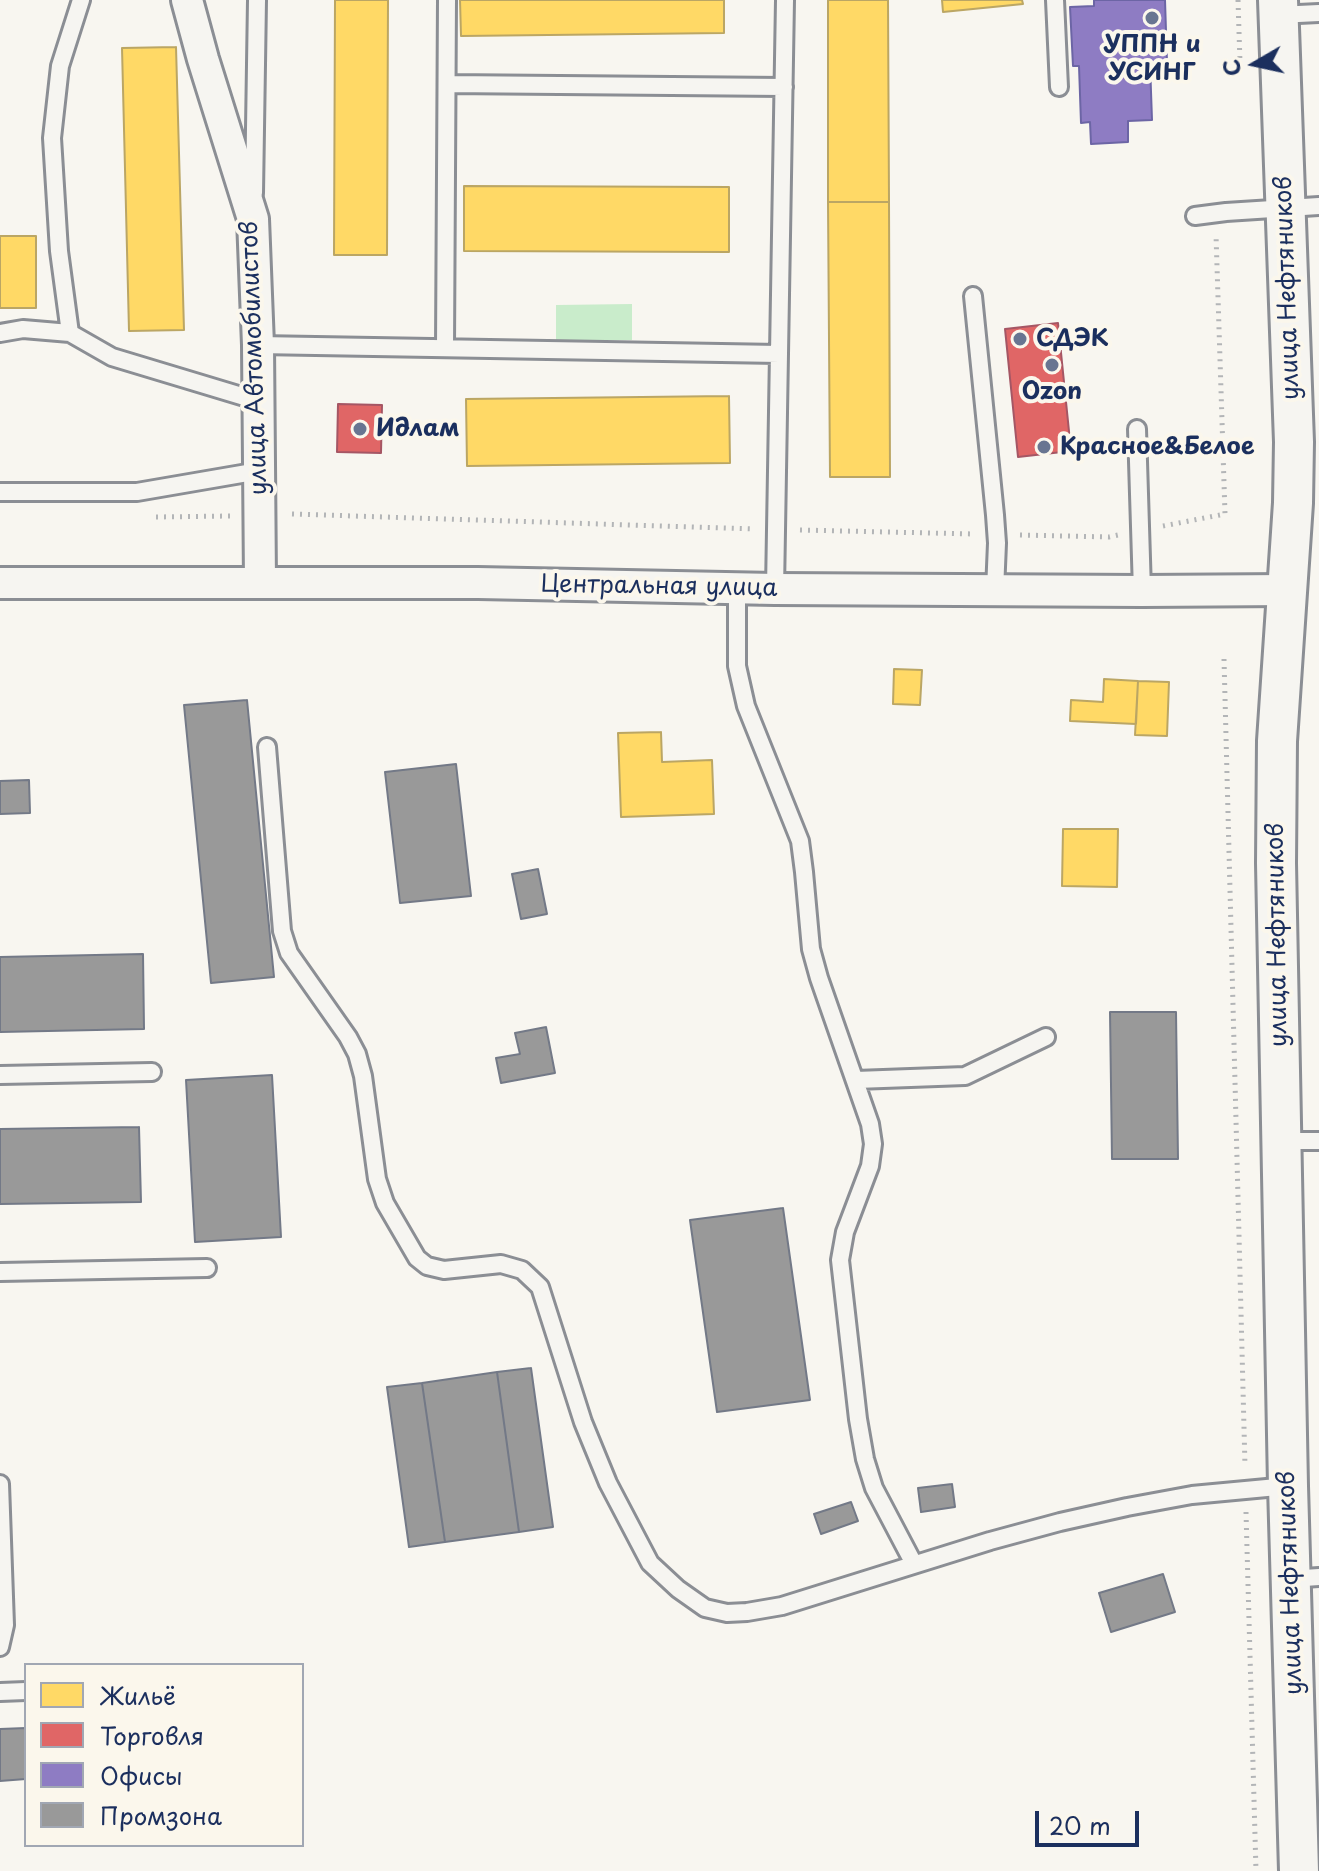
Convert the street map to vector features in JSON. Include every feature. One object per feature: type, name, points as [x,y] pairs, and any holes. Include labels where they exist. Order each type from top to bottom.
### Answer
[{"type":"street","name":"улица Автомобилистов","points":[[187,0],[253,219],[258,345],[260,582]]},
{"type":"street","name":"улица Нефтяников","points":[[1278,8],[1302,206],[1293,503],[1304,590],[1277,741],[1276,863],[1288,1486],[1305,1578],[1305,1866]]},
{"type":"street","name":"Центральная улица","points":[[0,583],[478,583],[995,591],[1304,590]]},
{"type":"lane","points":[[70,333],[59,251],[52,138],[60,66],[81,0]]},
{"type":"lane","points":[[253,219],[257,0]]},
{"type":"lane","points":[[445,347],[447,0]]},
{"type":"lane","points":[[775,589],[785,0]]},
{"type":"lane","points":[[1055,0],[1059,87]]},
{"type":"lane","points":[[1278,8],[1319,13]]},
{"type":"lane","points":[[447,84],[784,87]]},
{"type":"lane","points":[[1195,216],[1302,206]]},
{"type":"lane","points":[[973,296],[997,534],[995,591]]},
{"type":"lane","points":[[0,333],[23,329],[70,333],[112,357],[258,401]]},
{"type":"lane","points":[[258,345],[779,354]]},
{"type":"lane","points":[[1137,429],[1142,591]]},
{"type":"lane","points":[[0,492],[137,492],[259,471]]},
{"type":"lane","points":[[737,589],[737,666],[746,706],[800,841],[811,949],[870,1124],[873,1144],[870,1166],[845,1232],[840,1260],[865,1459],[874,1488],[914,1564]]},
{"type":"lane","points":[[267,747],[282,931],[289,953],[357,1054],[363,1076],[377,1179],[385,1203],[417,1258],[427,1266],[444,1270],[501,1264],[522,1270],[540,1287],[583,1422],[608,1483],[650,1563],[678,1589],[705,1608],[727,1613],[747,1612],[782,1606],[990,1541],[1113,1510],[1192,1495],[1288,1486]]},
{"type":"lane","points":[[856,1080],[965,1076],[1046,1037]]},
{"type":"lane","points":[[0,1075],[152,1072]]},
{"type":"lane","points":[[1280,1141],[1319,1141]]},
{"type":"lane","points":[[0,1272],[207,1268]]},
{"type":"lane","points":[[0,1484],[5,1625],[0,1643]]},
{"type":"lane","points":[[0,1692],[24,1691]]},
{"type":"path","points":[[1238,0],[1241,77]]},
{"type":"path","points":[[155,517],[299,515],[1109,537],[1225,514],[1215,228],[1226,212]]},
{"type":"path","points":[[1224,659],[1256,1871]]},
{"type":"green space","points":[[632,304],[632,340],[556,341],[556,305]]},
{"type":"building: Жильё","points":[[335,0],[388,0],[387,255],[334,255]]},
{"type":"building: Жильё","points":[[460,0],[724,0],[724,33],[461,36]]},
{"type":"building: Жильё","points":[[828,0],[888,0],[889,202],[828,202]]},
{"type":"building: Жильё","points":[[942,0],[1022,0],[1023,4],[943,12]]},
{"type":"building: Жильё","points":[[176,47],[184,330],[129,331],[122,48]]},
{"type":"building: Жильё","points":[[464,186],[729,187],[729,252],[464,251]]},
{"type":"building: Жильё","points":[[828,202],[889,202],[890,477],[830,477]]},
{"type":"building: Жильё","points":[[0,236],[36,236],[36,308],[0,308]]},
{"type":"building: Жильё","points":[[729,396],[730,463],[467,466],[466,399]]},
{"type":"building: Жильё","points":[[894,669],[922,670],[920,705],[893,704]]},
{"type":"building: Жильё","points":[[1104,679],[1138,681],[1136,724],[1070,721],[1071,700],[1103,702]]},
{"type":"building: Жильё","points":[[1138,681],[1169,682],[1167,736],[1135,735]]},
{"type":"building: Жильё","points":[[661,732],[662,762],[712,760],[714,814],[621,817],[618,733]]},
{"type":"building: Жильё","points":[[1063,829],[1118,829],[1117,887],[1062,886]]},
{"type":"building: Торговля","points":[[1058,323],[1071,451],[1018,457],[1005,329]]},
{"type":"building: Торговля","name":"Идлам","points":[[338,404],[382,405],[381,453],[337,452]]},
{"type":"building: Офисы","points":[[1094,0],[1165,0],[1167,62],[1150,63],[1152,120],[1128,121],[1128,142],[1091,144],[1090,122],[1081,123],[1079,66],[1073,66],[1070,7],[1094,6]]},
{"type":"building: Промзона","points":[[247,700],[274,977],[211,983],[184,705]]},
{"type":"building: Промзона","points":[[456,764],[471,896],[400,903],[385,772]]},
{"type":"building: Промзона","points":[[29,780],[30,813],[0,814],[0,781]]},
{"type":"building: Промзона","points":[[538,869],[547,914],[521,919],[512,874]]},
{"type":"building: Промзона","points":[[143,954],[144,1029],[0,1032],[0,957]]},
{"type":"building: Промзона","points":[[1110,1012],[1176,1012],[1178,1159],[1112,1159]]},
{"type":"building: Промзона","points":[[546,1027],[555,1073],[501,1083],[496,1058],[520,1054],[515,1033]]},
{"type":"building: Промзона","points":[[272,1075],[281,1237],[195,1242],[186,1080]]},
{"type":"building: Промзона","points":[[139,1127],[141,1202],[0,1204],[0,1129]]},
{"type":"building: Промзона","points":[[783,1208],[810,1400],[717,1412],[690,1220]]},
{"type":"building: Промзона","points":[[531,1368],[553,1527],[519,1532],[497,1372]]},
{"type":"building: Промзона","points":[[497,1372],[519,1532],[445,1542],[422,1383]]},
{"type":"building: Промзона","points":[[422,1383],[445,1542],[409,1547],[387,1387]]},
{"type":"building: Промзона","points":[[952,1484],[955,1507],[921,1512],[918,1488]]},
{"type":"building: Промзона","points":[[851,1502],[858,1521],[821,1534],[814,1514]]},
{"type":"building: Промзона","points":[[1163,1574],[1175,1612],[1111,1632],[1099,1593]]},
{"type":"building: Промзона","points":[[24,1728],[24,1779],[0,1781],[0,1729]]},
{"type":"place","name":"УППН и УСИНГ","points":[[1152,18]]},
{"type":"place","name":"СДЭК","points":[[1020,339]]},
{"type":"place","name":"Ozon","points":[[1052,365]]},
{"type":"place","name":"Идлам","points":[[360,429]]},
{"type":"place","name":"Красное&Белое","points":[[1044,447]]}]
